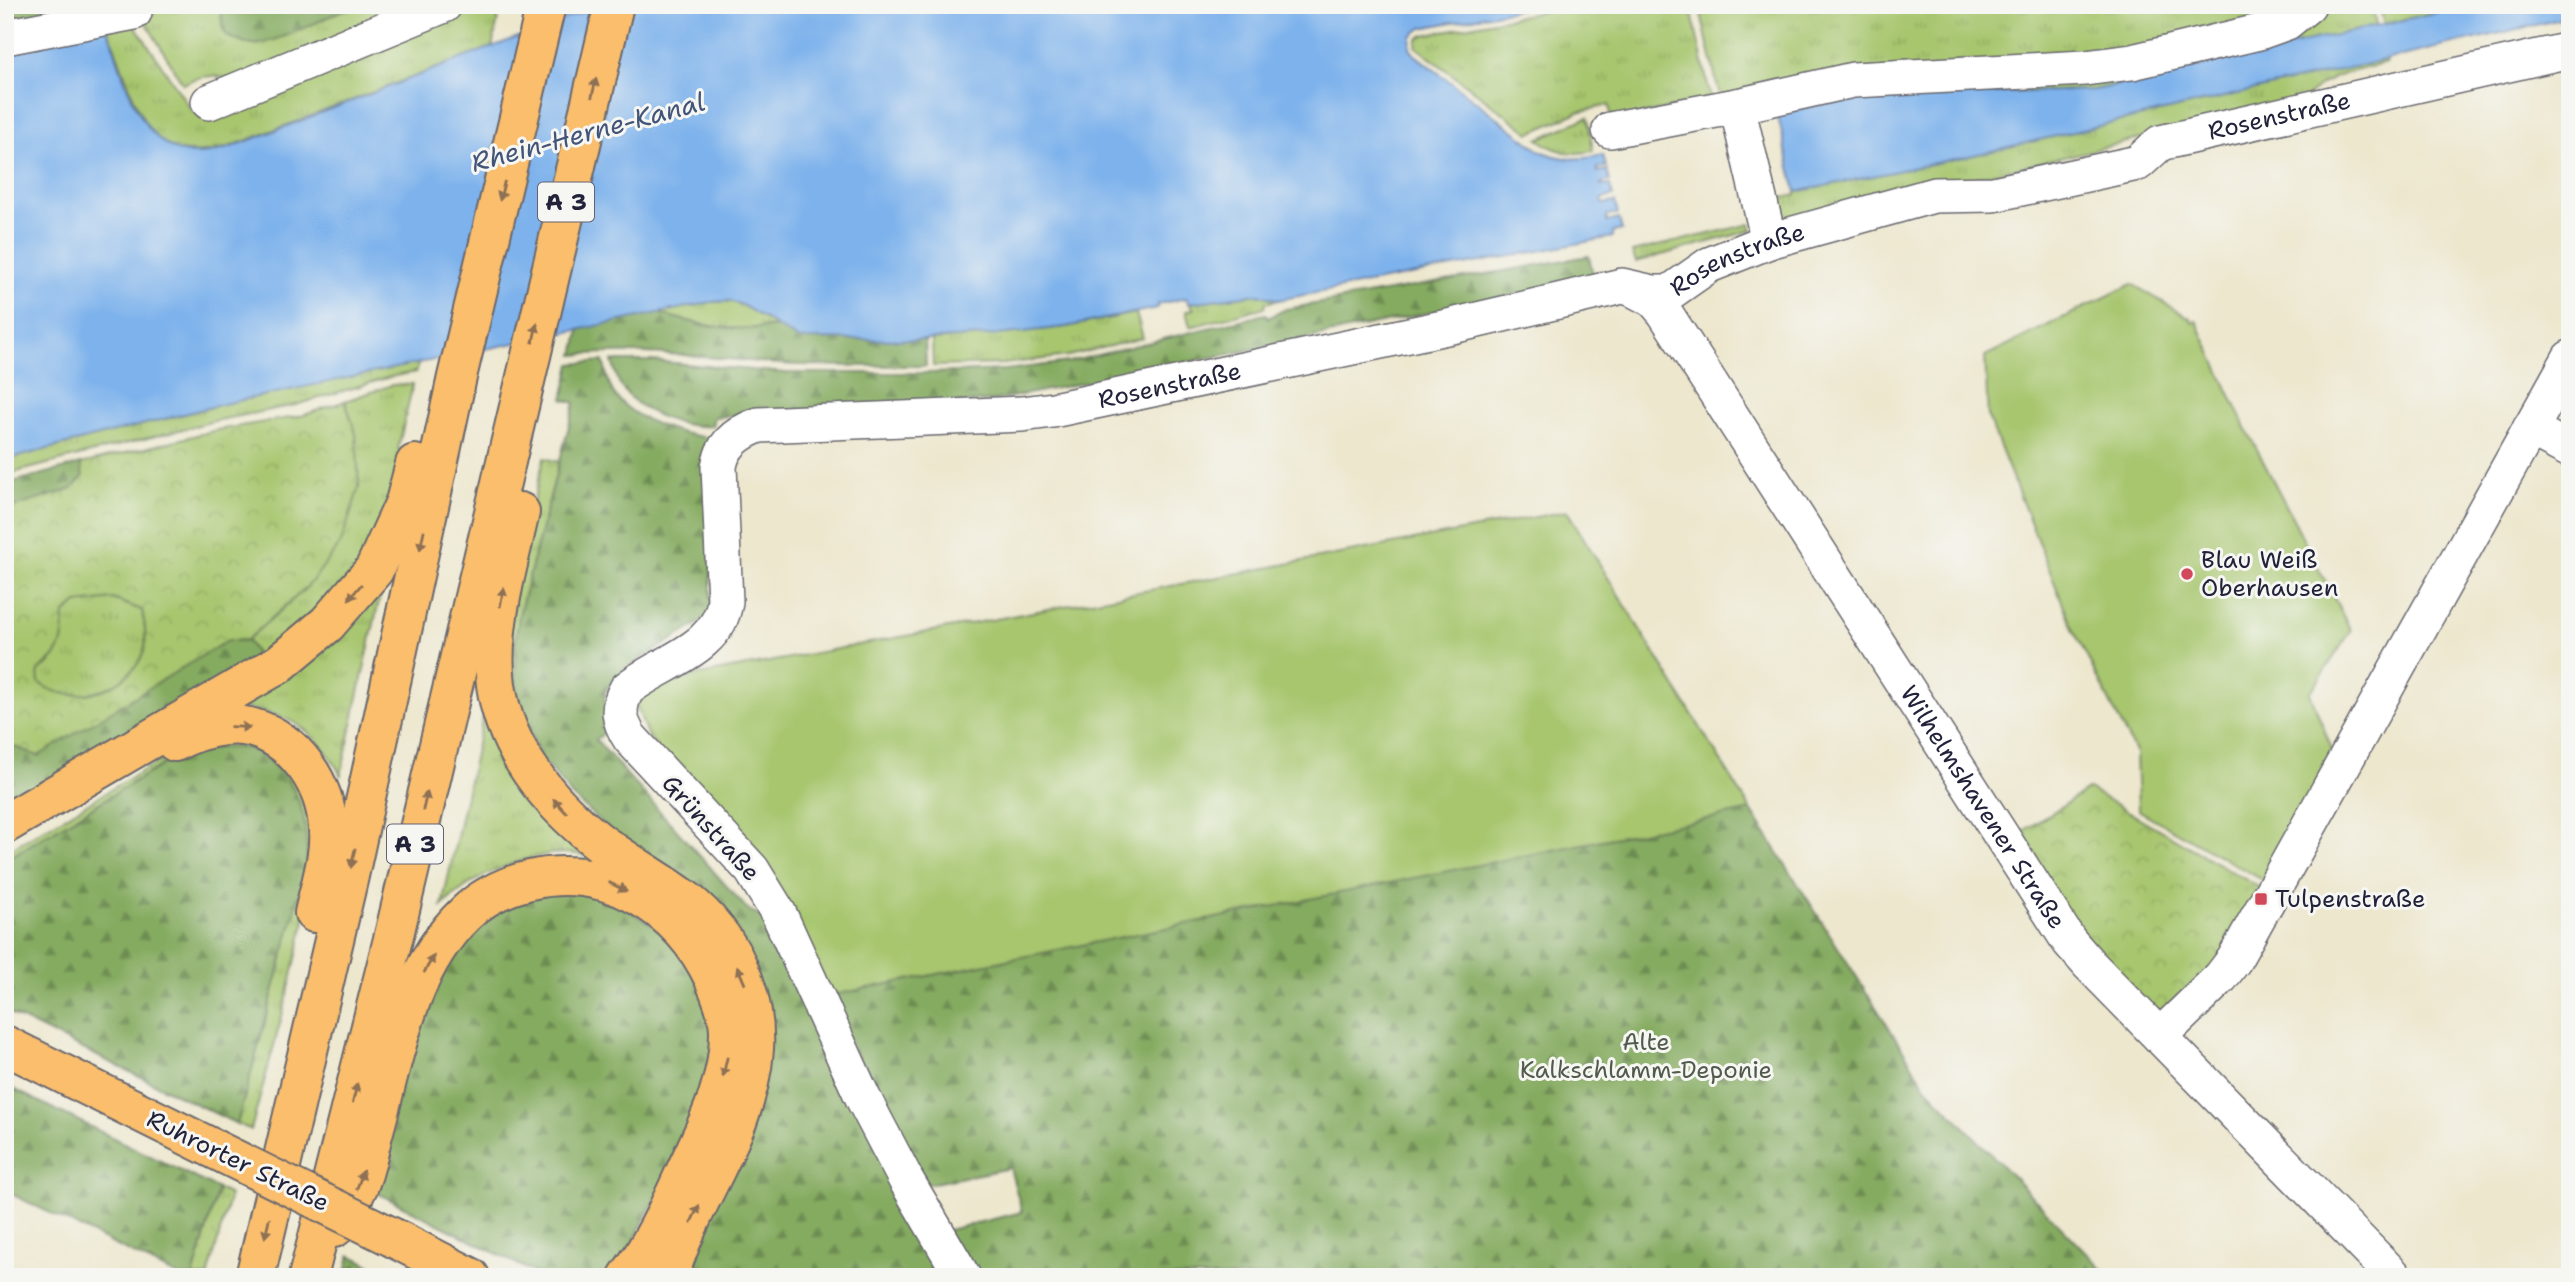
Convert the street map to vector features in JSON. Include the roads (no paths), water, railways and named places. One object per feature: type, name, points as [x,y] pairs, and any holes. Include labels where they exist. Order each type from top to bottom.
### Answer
[{"type":"main road","name":"A 3","points":[[254,1277],[349,876],[457,377],[546,5]]},
{"type":"main road","name":"A 3","points":[[311,1266],[395,930],[614,5]]},
{"type":"main road","points":[[5,824],[279,664],[327,624],[374,570],[405,502],[420,448],[457,377]]},
{"type":"main road","points":[[515,416],[520,510],[500,605],[496,645],[496,684],[509,735],[547,792],[566,814],[599,842],[686,900],[709,921],[738,967],[752,1009],[754,1047],[750,1085],[731,1137],[669,1277]]},
{"type":"main road","points":[[5,841],[181,738],[221,726],[253,727],[284,743],[306,764],[322,796],[328,829],[324,868],[294,1004],[303,1066]]},
{"type":"main road","points":[[311,1266],[359,1185],[411,997],[440,946],[463,915],[488,895],[512,884],[552,875],[580,875],[606,881],[647,901],[679,925],[703,957],[723,999],[729,1026],[728,1056],[717,1103],[667,1211],[642,1258],[628,1277]]},
{"type":"main road","name":"Ruhrorter Straße","points":[[5,1045],[470,1277]]},
{"type":"street","points":[[209,102],[444,5]]},
{"type":"street","points":[[1610,130],[1853,80],[2085,68],[2132,62],[2259,32],[2287,22],[2308,5]]},
{"type":"street","points":[[5,37],[134,12]]},
{"type":"street","name":"Rosenstraße","points":[[731,441],[743,431],[759,425],[1053,410],[1452,326],[1622,286],[1661,294],[1669,293],[1709,265],[1769,241],[1934,195],[1993,194],[2138,163],[2160,143],[2570,50]]},
{"type":"street","points":[[1737,106],[1769,241]]},
{"type":"street","name":"Wilhelmshavener Straße","points":[[1635,290],[1654,300],[1665,313],[2069,941],[2395,1277]]},
{"type":"street","points":[[2160,1036],[2221,977],[2234,960],[2570,358]]},
{"type":"street","points":[[2530,429],[2570,450]]},
{"type":"street","name":"Grünstraße","points":[[731,441],[719,467],[724,601],[721,619],[707,639],[627,689],[620,703],[622,724],[639,747],[746,863],[762,885],[779,914],[863,1098],[906,1181],[963,1277]]},
{"type":"water","name":"Rhein-Herne-Kanal","points":[[601,5],[1540,5],[1422,28],[1411,36],[1410,48],[1414,54],[1539,150],[1571,158],[1603,155],[1606,167],[1597,168],[1598,172],[1607,170],[1610,181],[1601,183],[1601,186],[1610,185],[1613,196],[1602,199],[1603,204],[1615,202],[1618,214],[1607,216],[1607,222],[1619,219],[1622,230],[1613,232],[1613,237],[1278,300],[1259,294],[1189,303],[1186,298],[1158,304],[1157,308],[1066,327],[998,335],[925,340],[798,339],[742,305],[730,301],[711,302],[223,404],[5,460],[5,46],[107,27],[129,91],[151,131],[166,145],[186,153],[209,153],[261,136]]},
{"type":"water","points":[[2468,5],[2570,5],[2570,17],[1974,155],[1796,192],[1777,113],[1855,97],[2094,90]]},
{"type":"place","name":"Blau Weiß Oberhausen","points":[[2187,574]]},
{"type":"place","name":"Tulpenstraße","points":[[2261,899]]},
{"type":"park label","name":"Alte Kalkschlamm-Deponie","points":[[1646,1056]]}]
